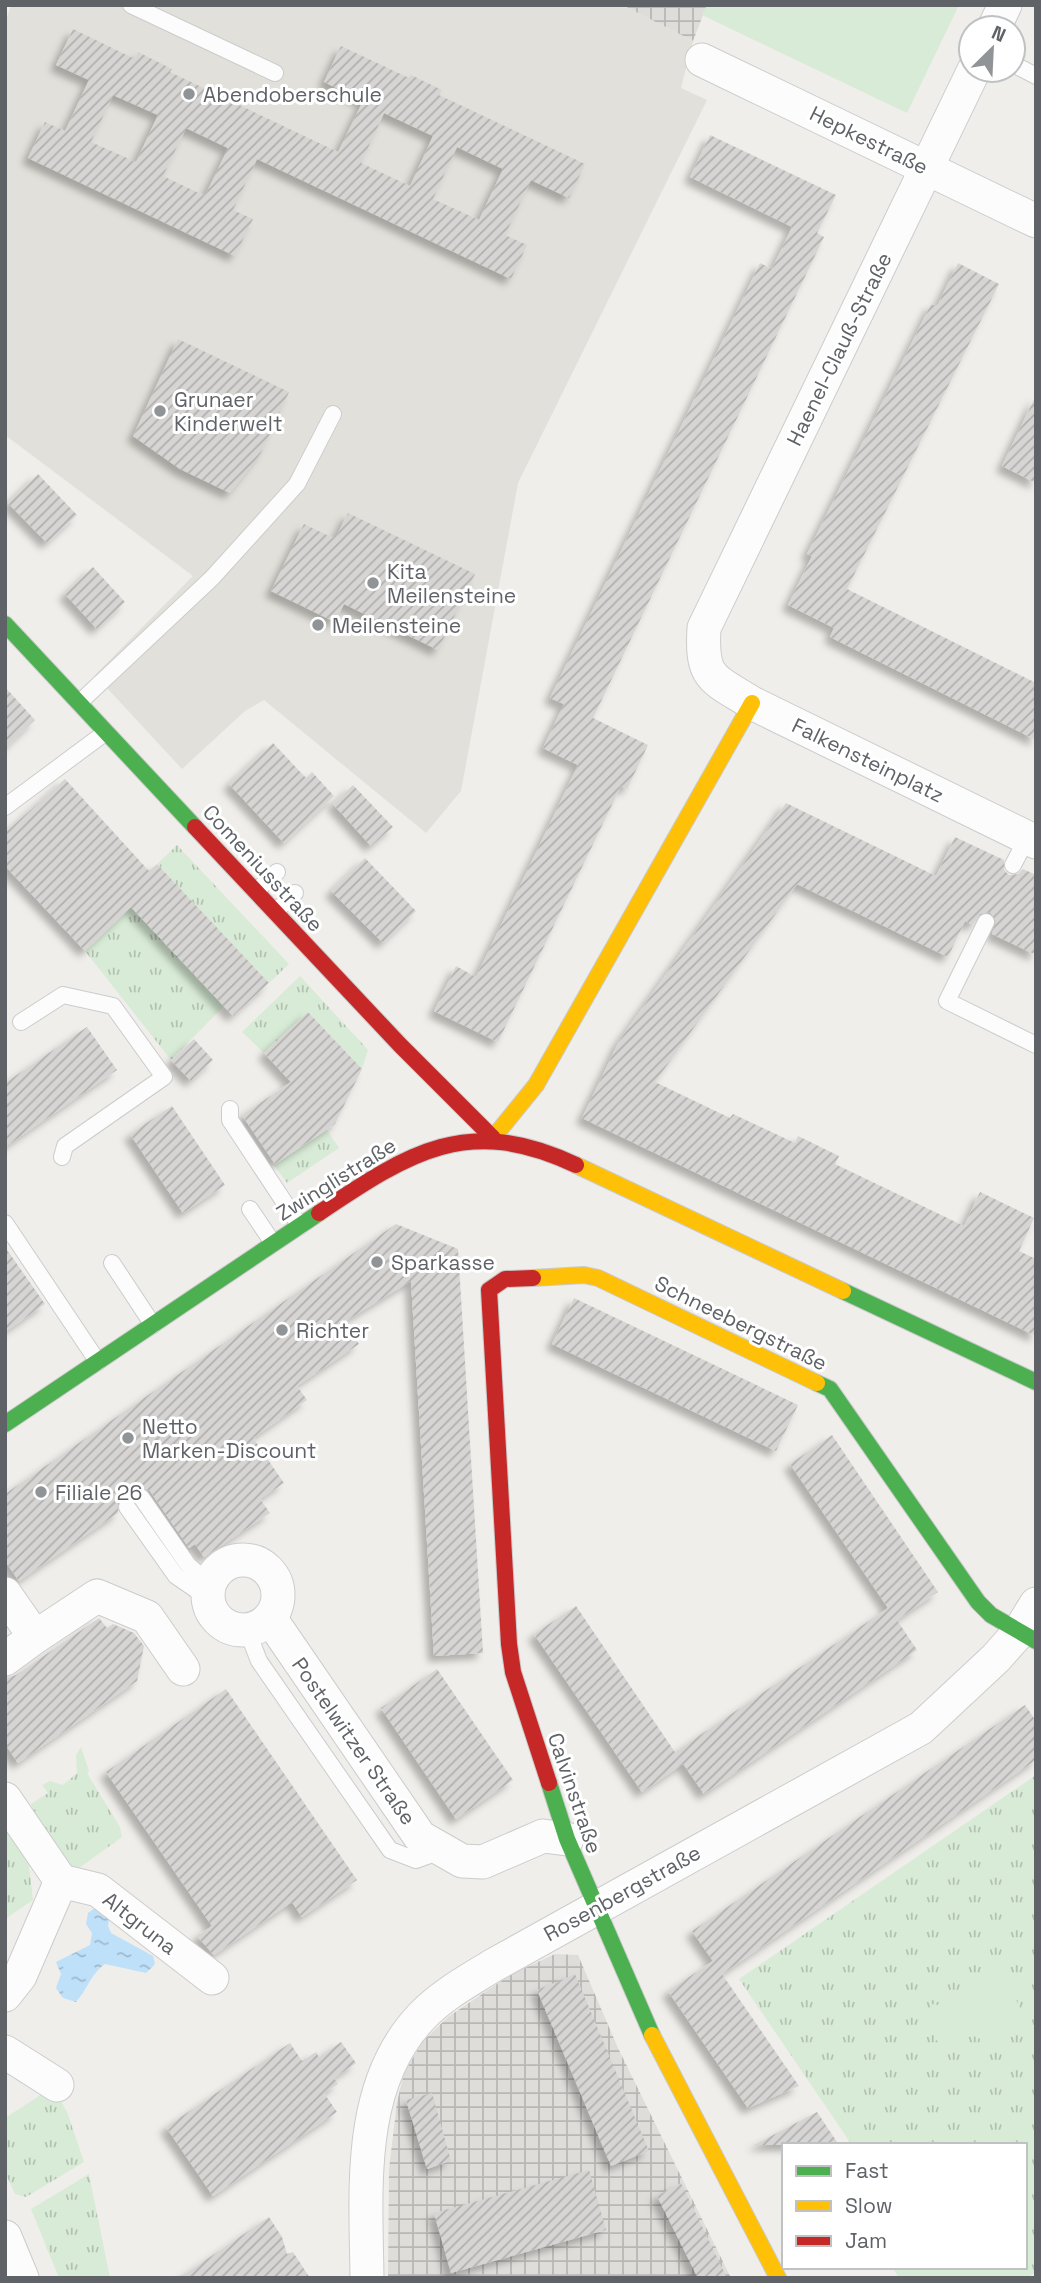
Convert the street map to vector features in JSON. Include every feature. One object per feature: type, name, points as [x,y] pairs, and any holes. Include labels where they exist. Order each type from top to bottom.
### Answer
[{"type":"street","name":"Hepkestraße","points":[[702,60],[1036,220]]},
{"type":"street","name":"Haenel-Clauß-Straße","points":[[704,628],[967,84]]},
{"type":"street","name":"Comeniusstraße","points":[[5,624],[275,912],[493,1138]]},
{"type":"street","name":"Falkensteinplatz","points":[[704,628],[702,661],[716,681],[752,704],[985,817],[1025,848]]},
{"type":"street","points":[[493,1138],[536,1085],[752,704]]},
{"type":"street","points":[[493,1138],[520,1142],[552,1154],[1036,1382]]},
{"type":"street","name":"Zwinglistraße","points":[[5,1424],[374,1176],[420,1152],[458,1139],[493,1138]]},
{"type":"street","name":"Schneebergstraße","points":[[497,1284],[506,1279],[584,1275],[598,1278],[830,1389],[978,1602],[991,1615],[1028,1637]]},
{"type":"street","name":"Calvinstraße","points":[[497,1284],[489,1290],[487,1302],[513,1672],[567,1839],[638,2009],[778,2278]]},
{"type":"street","points":[[244,1560],[259,1564],[269,1571],[278,1595],[258,1624],[227,1627],[214,1615],[208,1591],[217,1571],[230,1562],[244,1560]]},
{"type":"street","points":[[5,1594],[35,1637]]},
{"type":"street","points":[[5,1659],[97,1595],[147,1617],[183,1669]]},
{"type":"street","name":"Rosenbergstraße","points":[[367,2278],[369,2135],[387,2069],[402,2039],[441,1998],[595,1908],[921,1728],[1028,1637],[1036,1604]]},
{"type":"street","name":"Postelwitzer Straße","points":[[258,1624],[420,1837],[440,1851],[462,1861],[483,1862],[542,1836],[567,1839]]},
{"type":"street","points":[[5,1799],[61,1881],[20,1976],[5,1995]]},
{"type":"street","name":"Altgruna","points":[[61,1881],[98,1891],[212,1978]]},
{"type":"street","points":[[5,2052],[57,2085]]},
{"type":"street","points":[[5,2238],[22,2278]]},
{"type":"lane","points":[[131,5],[275,73]]},
{"type":"lane","points":[[79,702],[212,578],[297,484],[333,414]]},
{"type":"lane","points":[[5,807],[106,732]]},
{"type":"lane","points":[[256,891],[277,872]]},
{"type":"lane","points":[[275,912],[295,893]]},
{"type":"lane","points":[[986,922],[947,1001],[1036,1045]]},
{"type":"lane","points":[[21,1022],[64,995],[113,1006],[164,1077],[65,1146],[62,1157]]},
{"type":"lane","points":[[230,1109],[230,1120],[300,1226]]},
{"type":"lane","points":[[250,1209],[273,1244]]},
{"type":"lane","points":[[5,1223],[98,1362]]},
{"type":"lane","points":[[112,1263],[153,1325]]},
{"type":"lane","points":[[134,1502],[208,1591]]},
{"type":"shaded area","points":[[11,5],[622,5],[693,41],[681,88],[707,100],[518,483],[461,791],[426,833],[264,700],[245,711],[182,769],[95,675],[193,576],[5,435],[5,23]]},
{"type":"shaded area","points":[[622,5],[707,5],[693,41]]},
{"type":"shaded area","points":[[555,1954],[578,1955],[618,2048],[731,2278],[388,2278],[389,2169],[397,2102],[404,2073],[423,2041],[448,2017],[512,1974]]},
{"type":"green space","points":[[707,5],[959,5],[907,113],[702,15]]},
{"type":"green space","points":[[177,845],[289,964],[269,983],[157,864]]},
{"type":"green space","points":[[130,906],[224,1006],[171,1060],[85,951]]},
{"type":"green space","points":[[300,976],[368,1050],[362,1069],[308,1012],[264,1053],[242,1032]]},
{"type":"green space","points":[[327,1130],[339,1148],[287,1183],[274,1165]]},
{"type":"green space","points":[[81,1747],[89,1771],[87,1773],[120,1827],[122,1837],[72,1873],[69,1864],[30,1816],[33,1810],[31,1804],[48,1793],[42,1785],[50,1781],[63,1785],[77,1773],[76,1755]]},
{"type":"green space","points":[[1036,1775],[1036,2272],[1027,2278],[899,2278],[893,2269],[1027,2269],[1027,2143],[851,2143],[739,1979]]},
{"type":"green space","points":[[5,1819],[27,1850],[33,1900],[5,1919]]},
{"type":"green space","points":[[993,1980],[1008,1989],[1016,2000],[1018,2025],[1011,2034],[1001,2040],[987,2040],[970,2034],[947,2054],[935,2038],[931,2004],[961,2008],[973,1989]]},
{"type":"green space","points":[[53,2087],[67,2112],[84,2162],[26,2197],[15,2194],[5,2172],[5,2118]]},
{"type":"green space","points":[[89,2174],[110,2278],[59,2278],[31,2209]]},
{"type":"water","points":[[96,1907],[110,1915],[108,1926],[111,1933],[153,1956],[155,1964],[146,1973],[105,1964],[76,2002],[63,1998],[56,1988],[61,1974],[56,1962],[90,1945],[92,1933],[86,1924],[88,1913]]},
{"type":"building","points":[[73,29],[135,59],[138,52],[172,69],[170,72],[338,152],[363,101],[324,82],[341,46],[409,78],[411,75],[442,90],[439,95],[585,164],[569,198],[531,180],[505,235],[527,245],[511,279],[257,159],[233,210],[253,219],[235,256],[28,158],[45,122],[65,131],[89,80],[56,65]],"holes":[[[113,95],[158,115],[136,162],[91,142]],[[384,113],[433,136],[410,186],[361,163]],[[186,128],[228,148],[205,196],[163,176]],[[457,147],[503,169],[479,220],[433,199]]]},
{"type":"building","points":[[710,135],[836,195],[817,233],[824,237],[593,718],[648,745],[627,789],[621,786],[498,1042],[434,1011],[456,966],[476,977],[578,765],[543,748],[564,704],[550,698],[760,263],[772,269],[792,227],[690,177]]},
{"type":"building","points":[[958,263],[999,284],[847,589],[1036,683],[1036,740],[830,637],[834,628],[788,605],[812,556],[807,554],[931,304],[937,306]]},
{"type":"building","points":[[178,339],[289,392],[261,453],[230,493],[180,469],[133,436]]},
{"type":"building","points":[[1036,395],[1036,483],[1002,466]]},
{"type":"building","points":[[38,474],[77,515],[47,543],[8,503]]},
{"type":"building","name":"Kita Meilensteine","points":[[348,513],[475,574],[438,650],[344,604],[335,622],[271,591],[304,524],[335,539]]},
{"type":"building","points":[[93,567],[125,602],[97,629],[65,594]]},
{"type":"building","points":[[5,687],[35,720],[5,748]]},
{"type":"building","points":[[273,743],[306,778],[312,772],[334,796],[284,843],[229,784]]},
{"type":"building","points":[[65,779],[149,871],[157,864],[269,983],[233,1016],[131,907],[85,951],[5,866],[5,833]]},
{"type":"building","points":[[353,785],[393,827],[371,846],[333,804]]},
{"type":"building","points":[[786,803],[936,876],[955,837],[1004,860],[1004,870],[1009,875],[1018,874],[1023,869],[1036,875],[1036,955],[992,934],[996,921],[990,912],[980,914],[973,925],[965,921],[948,957],[797,884],[655,1082],[730,1118],[733,1114],[795,1143],[798,1136],[839,1156],[835,1164],[964,1226],[980,1192],[1034,1218],[1019,1251],[1036,1259],[1036,1336],[582,1118],[619,1041]]},
{"type":"building","points":[[365,858],[416,911],[383,943],[331,891]]},
{"type":"building","points":[[308,1012],[362,1069],[335,1124],[275,1164],[242,1115],[291,1082],[264,1053]]},
{"type":"building","points":[[87,1027],[117,1070],[5,1147],[5,1083]]},
{"type":"building","points":[[194,1039],[213,1060],[191,1081],[171,1060]]},
{"type":"building","points":[[172,1106],[225,1185],[183,1213],[130,1134]]},
{"type":"building","points":[[396,1224],[458,1249],[483,1653],[434,1656],[411,1281],[344,1322],[359,1344],[297,1386],[307,1400],[253,1438],[284,1483],[260,1499],[270,1513],[204,1557],[195,1544],[189,1548],[150,1491],[139,1487],[131,1497],[118,1502],[118,1513],[19,1581],[5,1561],[5,1494]]},
{"type":"building","points":[[5,1247],[45,1304],[5,1332]]},
{"type":"building","points":[[574,1298],[798,1405],[776,1451],[552,1344]]},
{"type":"building","points":[[832,1435],[938,1592],[897,1620],[917,1650],[704,1794],[675,1752],[888,1608],[790,1464]]},
{"type":"building","points":[[576,1606],[683,1764],[642,1792],[534,1634]]},
{"type":"building","points":[[99,1618],[107,1628],[113,1624],[134,1633],[144,1646],[137,1681],[18,1763],[5,1744],[5,1678],[16,1675]]},
{"type":"building","points":[[437,1669],[513,1780],[456,1819],[381,1708]]},
{"type":"building","points":[[226,1689],[357,1880],[302,1917],[292,1902],[214,1955],[197,1936],[212,1926],[106,1772]]},
{"type":"building","points":[[1025,1705],[1036,1721],[1036,1760],[722,1974],[799,2086],[748,2108],[668,1991],[713,1961],[692,1931]]},
{"type":"building","points":[[575,1974],[649,2151],[611,2166],[537,1990]]},
{"type":"building","points":[[341,2042],[356,2063],[334,2078],[338,2084],[324,2093],[337,2112],[213,2196],[166,2127],[290,2043],[302,2061],[316,2052],[319,2057]]},
{"type":"building","points":[[432,2093],[451,2161],[427,2169],[406,2100]]},
{"type":"building","points":[[817,2112],[838,2143],[782,2143],[754,2145]]},
{"type":"building","points":[[589,2170],[606,2230],[451,2273],[434,2213]]},
{"type":"building","points":[[681,2183],[727,2278],[698,2278],[657,2196]]},
{"type":"building","points":[[269,2217],[282,2237],[287,2254],[293,2252],[310,2278],[179,2278]]},
{"type":"traffic: fast","points":[[5,624],[195,827]]},
{"type":"traffic: fast","points":[[5,1424],[319,1213]]},
{"type":"traffic: fast","points":[[843,1291],[1036,1382]]},
{"type":"traffic: fast","points":[[817,1383],[830,1389],[978,1602],[991,1615],[1036,1641]]},
{"type":"traffic: fast","points":[[549,1783],[567,1839],[652,2035]]},
{"type":"traffic: slow","points":[[493,1138],[536,1085],[752,703]]},
{"type":"traffic: slow","points":[[576,1165],[843,1291]]},
{"type":"traffic: slow","points":[[533,1278],[584,1275],[598,1278],[817,1383]]},
{"type":"traffic: slow","points":[[652,2035],[778,2278]]},
{"type":"traffic: jam","points":[[195,827],[400,1045],[493,1138]]},
{"type":"traffic: jam","points":[[319,1213],[382,1173],[441,1147],[471,1142],[503,1142],[538,1150],[576,1165]]},
{"type":"traffic: jam","points":[[533,1278],[505,1279],[489,1290],[509,1644],[513,1672],[549,1783]]},
{"type":"place","name":"Abendoberschule","points":[[189,94]]},
{"type":"place","name":"Grunaer Kinderwelt","points":[[160,411]]},
{"type":"place","name":"Kita Meilensteine","points":[[373,583]]},
{"type":"place","name":"Meilensteine","points":[[318,625]]},
{"type":"place","name":"Sparkasse","points":[[377,1262]]},
{"type":"place","name":"Richter","points":[[282,1330]]},
{"type":"place","name":"Netto Marken-Discount","points":[[128,1438]]},
{"type":"place","name":"Filiale 26","points":[[41,1492]]}]
